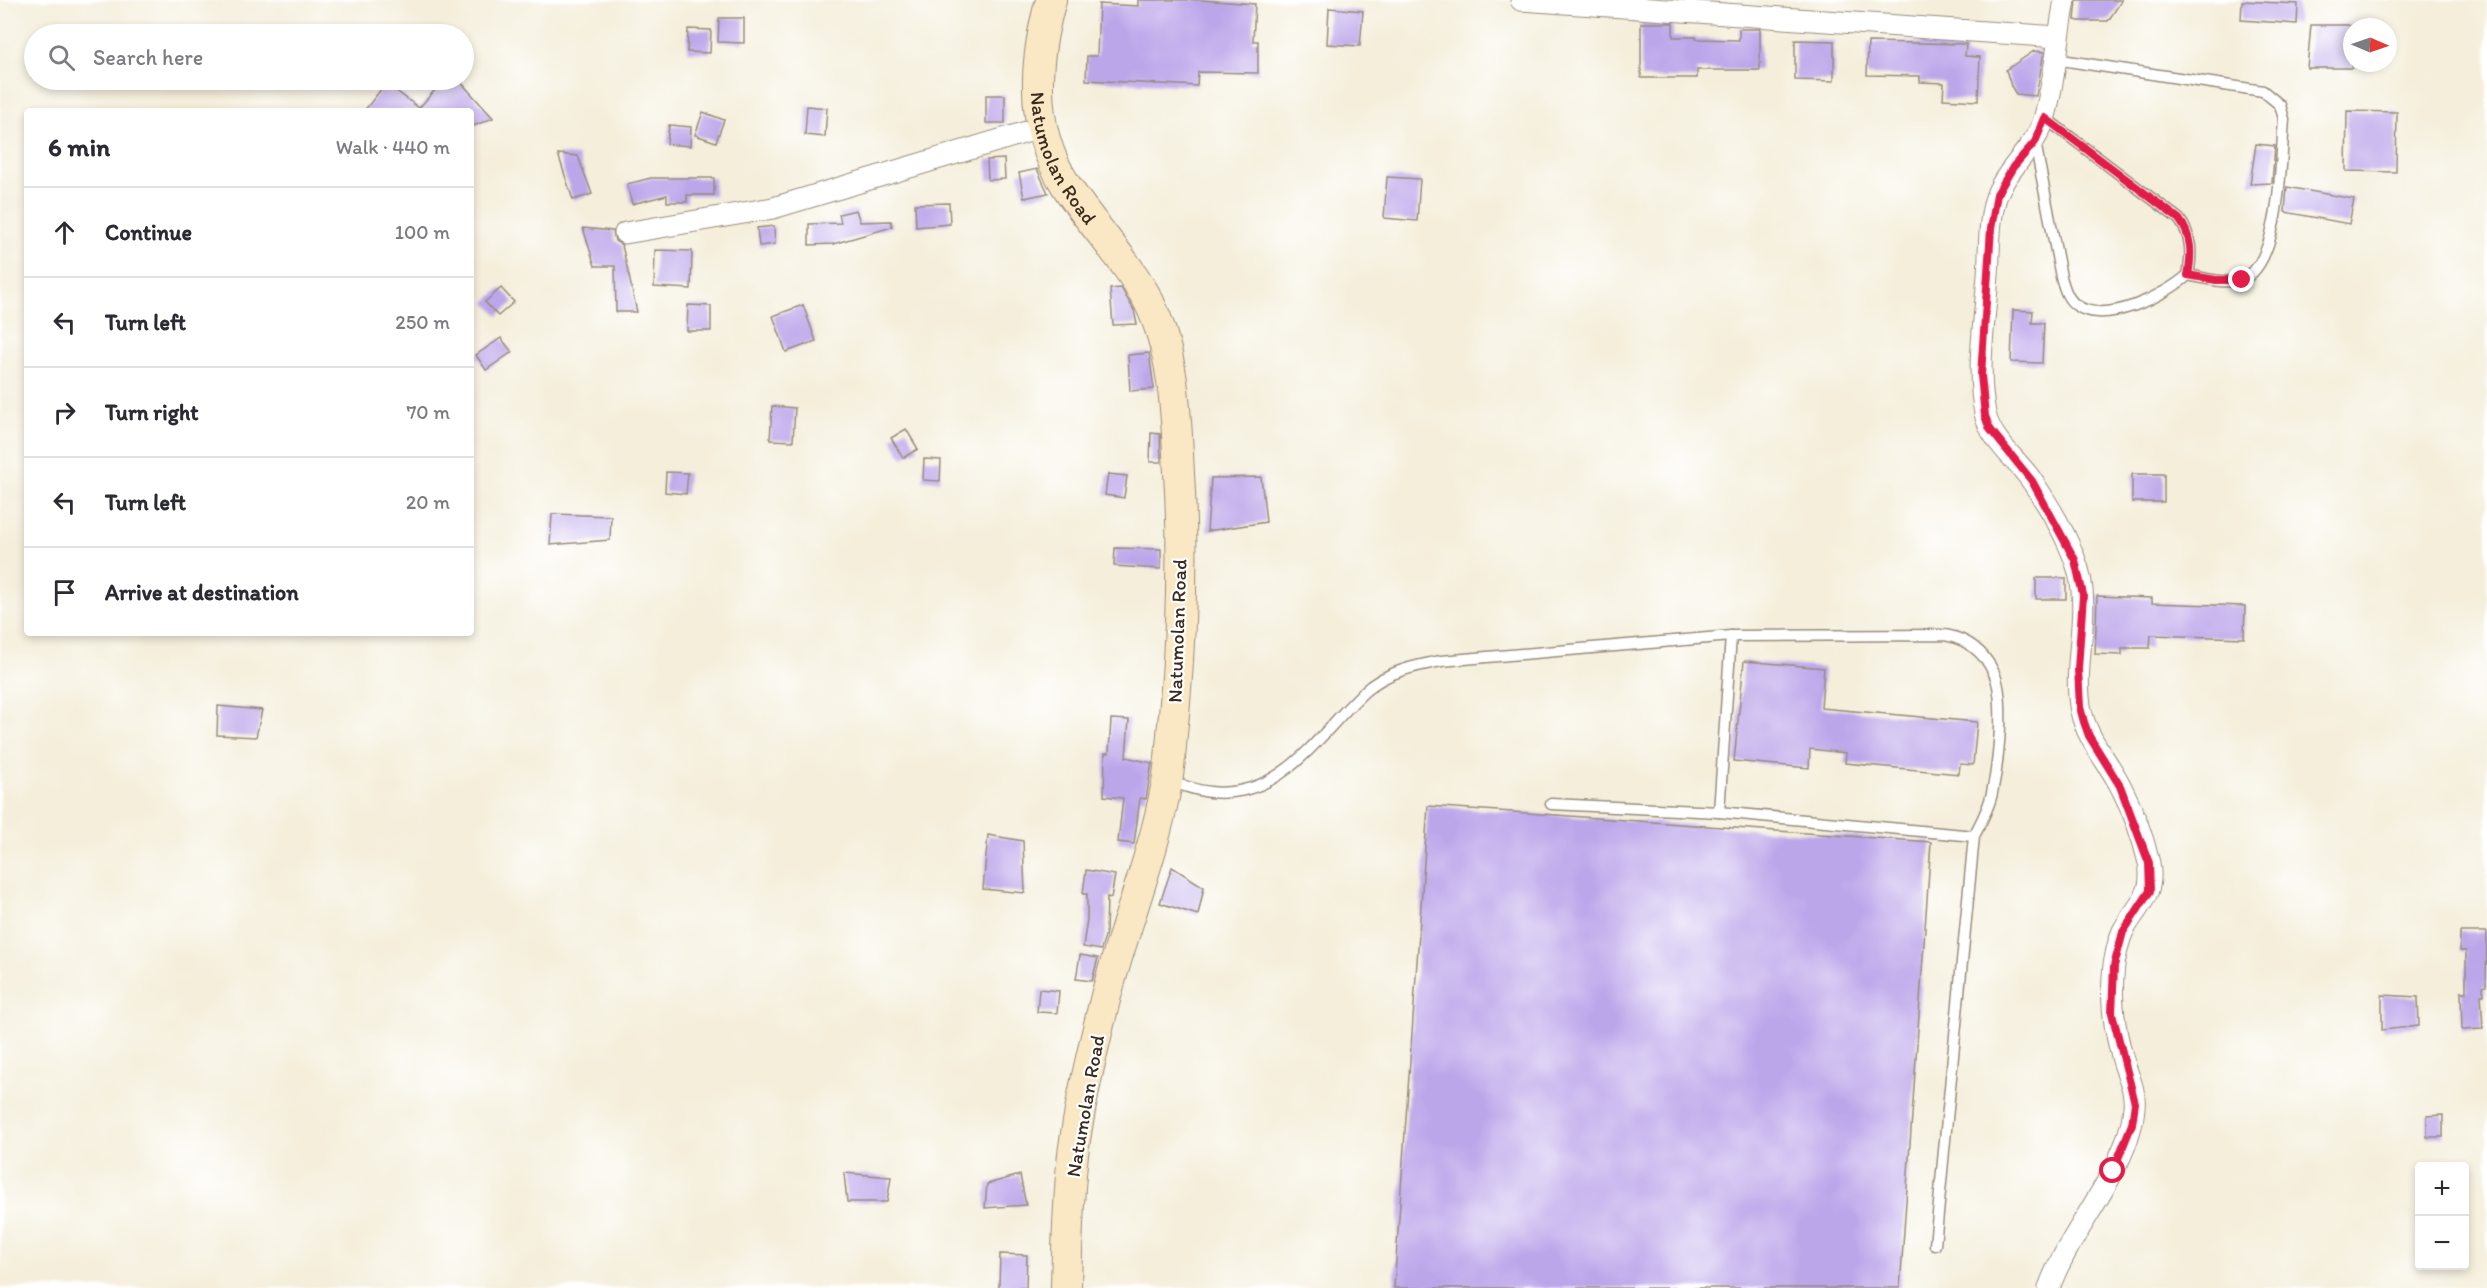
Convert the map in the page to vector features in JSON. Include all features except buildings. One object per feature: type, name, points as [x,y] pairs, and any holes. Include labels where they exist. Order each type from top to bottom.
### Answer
[{"type":"street","name":"Natumolan Road","points":[[1051,0],[1038,67],[1036,91],[1040,128],[1056,171],[1132,272],[1150,305],[1161,332],[1170,366],[1180,477],[1181,603],[1167,781],[1152,844],[1107,995],[1087,1081],[1073,1152],[1066,1288]]},
{"type":"street","points":[[1521,0],[2058,37]]},
{"type":"street","points":[[2049,1288],[2056,1268],[2113,1171],[2132,1124],[2135,1103],[2132,1086],[2112,1013],[2114,966],[2123,932],[2150,891],[2151,878],[2144,845],[2120,786],[2089,736],[2080,707],[2078,669],[2083,595],[2075,560],[2032,481],[1995,435],[1985,416],[1981,375],[1991,229],[1997,194],[2013,167],[2035,142],[2045,118],[2066,0]]},
{"type":"street","points":[[625,233],[773,208],[1040,128]]},
{"type":"lane","points":[[2055,59],[2263,91],[2280,105],[2284,119],[2273,230],[2262,262],[2253,273],[2242,280],[2216,280],[2188,275]]},
{"type":"lane","points":[[2035,142],[2061,276],[2065,291],[2077,306],[2095,311],[2134,306],[2168,290],[2188,275],[2191,260],[2189,235],[2179,219],[2045,118]]},
{"type":"lane","points":[[1167,781],[1210,792],[1240,791],[1269,782],[1300,760],[1366,690],[1409,666],[1441,661],[1731,636],[1945,635],[1962,638],[1981,653],[1995,674],[2000,706],[1992,793],[1987,810],[1974,836],[1935,1245]]},
{"type":"lane","points":[[1719,812],[1731,636]]},
{"type":"lane","points":[[1551,804],[1719,812],[1974,836]]},
{"type":"route","points":[[2113,1171],[2132,1124],[2135,1103],[2112,1013],[2114,966],[2123,932],[2150,891],[2151,878],[2144,845],[2120,786],[2089,736],[2080,707],[2078,669],[2083,595],[2075,560],[2032,481],[1990,429],[1985,416],[1981,375],[1991,229],[1997,194],[2013,167],[2035,142],[2045,118],[2179,219],[2189,235],[2191,247],[2188,275],[2216,280],[2242,280]]}]
